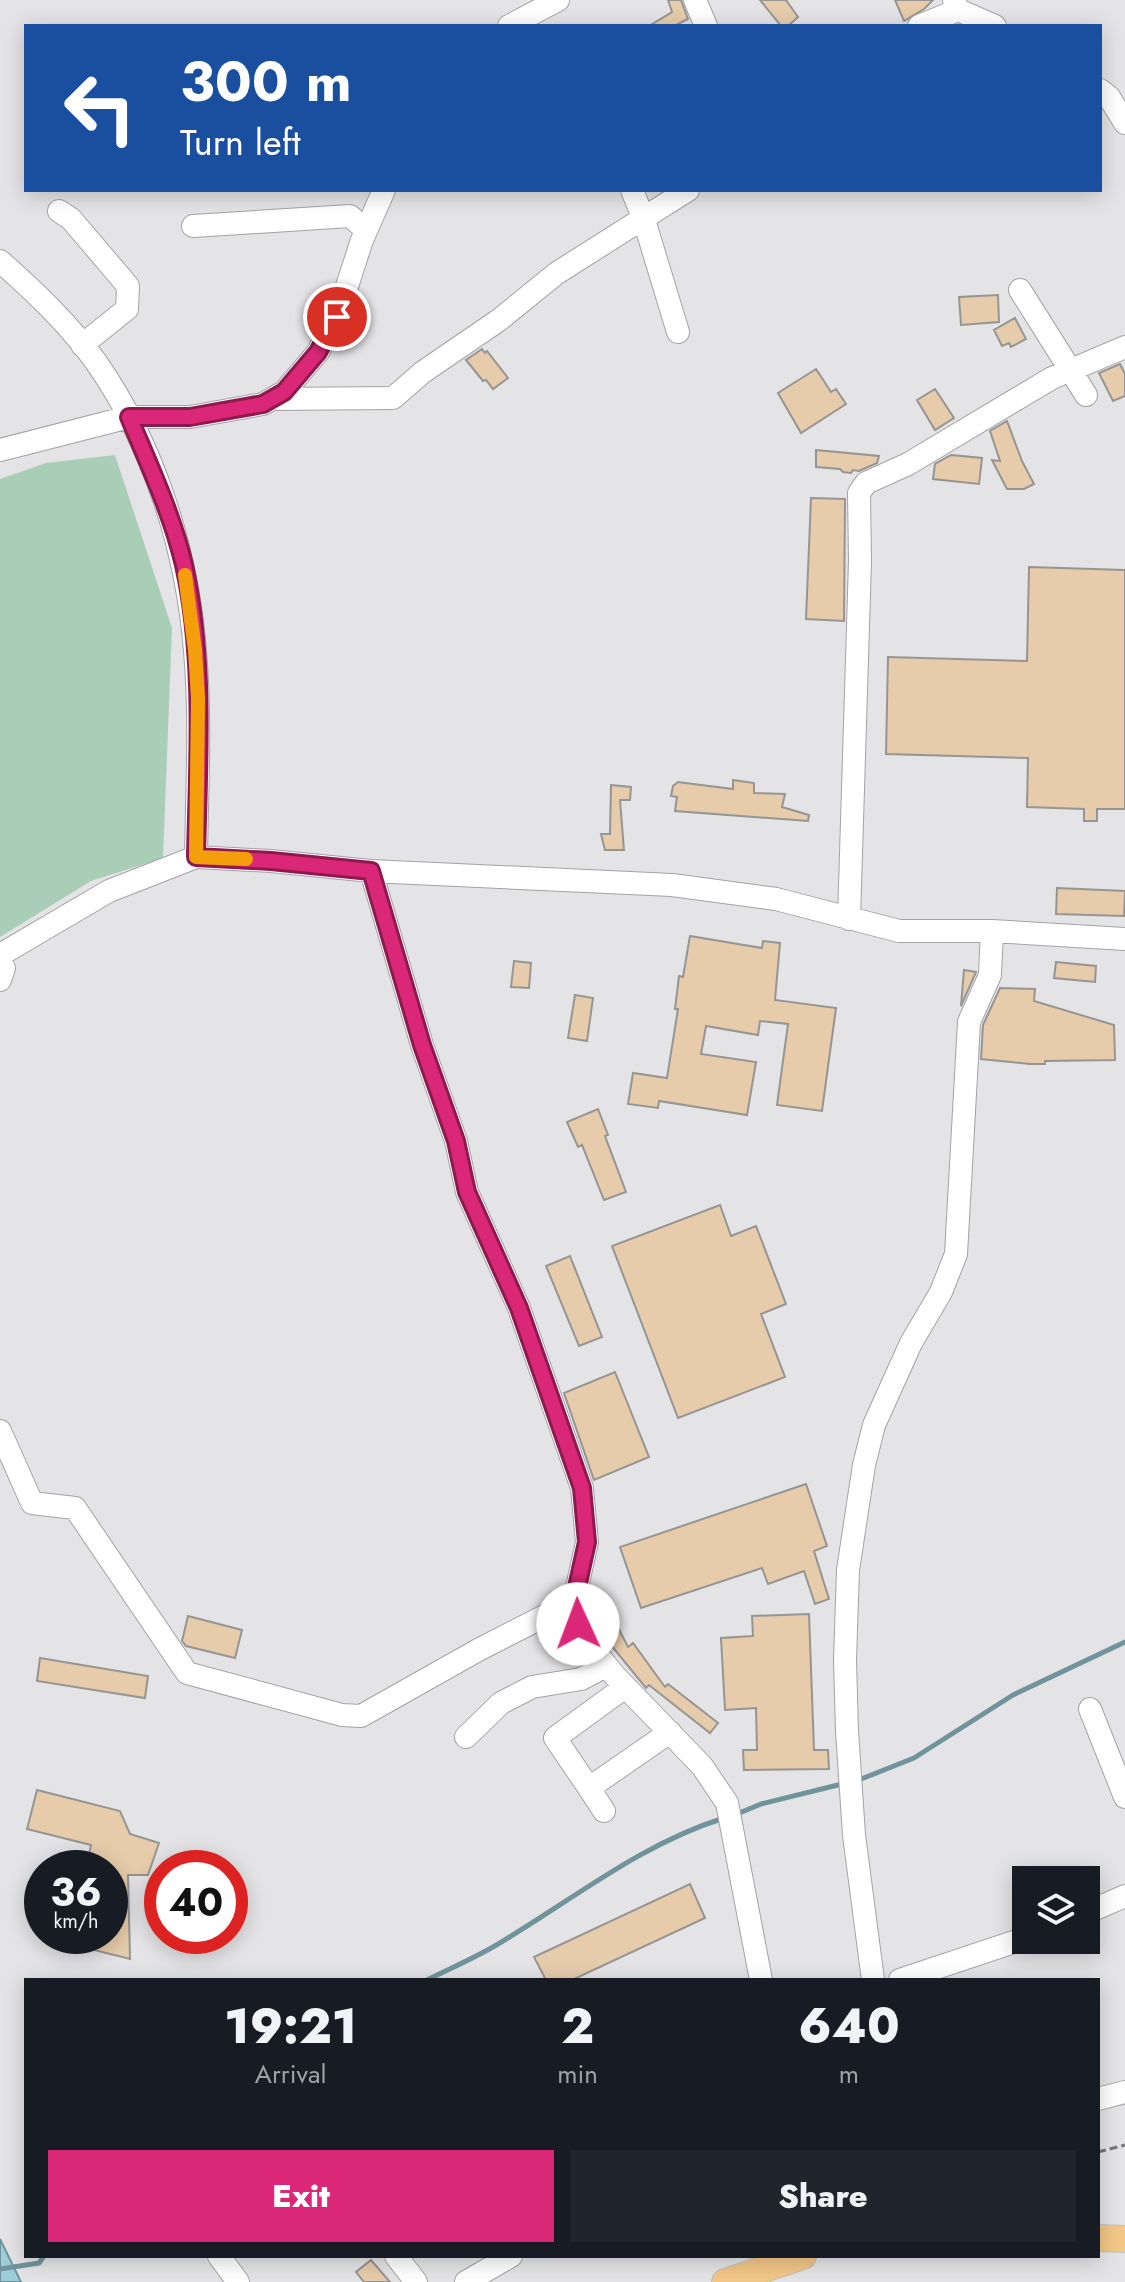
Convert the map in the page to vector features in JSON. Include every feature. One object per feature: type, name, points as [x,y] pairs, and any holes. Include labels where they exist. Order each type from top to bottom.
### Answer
[{"type":"main road","points":[[1100,2238],[1125,2239]]},
{"type":"main road","points":[[725,2282],[766,2275],[799,2258]]},
{"type":"street","points":[[513,24],[558,0]]},
{"type":"street","points":[[695,0],[705,24]]},
{"type":"street","points":[[923,24],[956,5],[991,24]]},
{"type":"street","points":[[1103,96],[1125,123]]},
{"type":"street","points":[[0,450],[129,417],[190,417],[263,404],[284,392],[318,352],[337,317],[366,230],[383,192]]},
{"type":"street","points":[[633,192],[678,332]]},
{"type":"street","points":[[272,399],[393,398],[423,372],[499,320],[557,273],[685,192]]},
{"type":"street","points":[[59,211],[71,219],[128,286],[127,309],[82,345]]},
{"type":"street","points":[[193,226],[350,216],[366,230]]},
{"type":"street","points":[[0,261],[49,306],[82,345],[129,417],[159,489],[184,565],[198,698],[196,857]]},
{"type":"street","points":[[1020,290],[1086,395]]},
{"type":"street","points":[[849,919],[860,561],[859,493],[866,483],[908,464],[1052,378],[1125,347]]},
{"type":"street","points":[[0,980],[4,968],[0,958],[109,891],[196,857],[371,871],[672,885],[776,899],[899,931],[992,931],[1125,939]]},
{"type":"street","points":[[371,871],[422,1045],[456,1141],[467,1192],[519,1308],[582,1488],[587,1542],[574,1601],[578,1624],[606,1666],[702,1766],[727,1803],[761,1978]]},
{"type":"street","points":[[873,1978],[854,1835],[847,1731],[845,1660],[848,1570],[864,1465],[874,1425],[911,1343],[941,1292],[956,1254],[969,1022],[990,975],[992,931]]},
{"type":"street","points":[[0,1431],[32,1503],[75,1508],[187,1673],[342,1715],[361,1716],[480,1649],[574,1601]]},
{"type":"street","points":[[466,1737],[501,1703],[532,1687],[581,1679],[606,1666]]},
{"type":"street","points":[[604,1811],[555,1738],[625,1687]]},
{"type":"street","points":[[1090,1709],[1125,1797]]},
{"type":"street","points":[[589,1788],[670,1732]]},
{"type":"street","points":[[1100,1907],[1125,1896]]},
{"type":"street","points":[[906,1978],[1012,1943]]},
{"type":"street","points":[[1100,2098],[1125,2092]]},
{"type":"street","points":[[220,2258],[238,2282]]},
{"type":"street","points":[[398,2258],[416,2282]]},
{"type":"street","points":[[466,2282],[508,2258]]},
{"type":"path","points":[[1100,2151],[1125,2145]]},
{"type":"green space","points":[[115,455],[172,628],[163,858],[91,881],[0,937],[0,479],[46,463]]},
{"type":"water","points":[[0,2239],[21,2282],[0,2282]]},
{"type":"building","points":[[668,0],[681,0],[688,19],[678,24],[652,24],[672,12]]},
{"type":"building","points":[[760,0],[786,0],[798,17],[790,24],[779,24]]},
{"type":"building","points":[[895,0],[933,0],[904,21]]},
{"type":"building","points":[[998,295],[999,322],[961,325],[959,297]]},
{"type":"building","points":[[1015,318],[1026,339],[1011,347],[1009,343],[1002,346],[994,330]]},
{"type":"building","points":[[482,349],[508,378],[493,389],[466,360]]},
{"type":"building","points":[[1120,364],[1125,374],[1125,396],[1113,401],[1099,373]]},
{"type":"building","points":[[816,369],[831,392],[836,389],[846,404],[801,433],[778,393]]},
{"type":"building","points":[[935,389],[954,418],[935,430],[917,400]]},
{"type":"building","points":[[1007,421],[1034,484],[1024,489],[1007,489],[992,460],[1000,461],[990,431]]},
{"type":"building","points":[[816,450],[879,456],[877,463],[851,473],[816,467]]},
{"type":"building","points":[[951,455],[982,458],[979,484],[933,479],[935,464]]},
{"type":"building","points":[[811,498],[845,499],[844,621],[806,619]]},
{"type":"building","points":[[1029,567],[1125,570],[1125,809],[1097,809],[1097,821],[1084,821],[1084,809],[1027,807],[1028,758],[886,754],[888,657],[1027,661]]},
{"type":"building","points":[[733,780],[754,783],[754,793],[785,794],[782,807],[809,815],[808,821],[675,811],[677,797],[671,796],[673,786],[678,782],[733,789]]},
{"type":"building","points":[[611,785],[631,787],[630,800],[620,800],[624,850],[605,850],[601,834],[610,834]]},
{"type":"building","points":[[1057,888],[1125,891],[1124,916],[1056,914]]},
{"type":"building","points":[[690,936],[762,948],[763,941],[780,943],[775,1000],[836,1008],[822,1111],[777,1105],[788,1024],[760,1021],[758,1035],[706,1026],[701,1054],[756,1062],[747,1115],[659,1101],[658,1108],[628,1104],[633,1073],[667,1078],[678,1009],[675,1009],[679,976],[683,977]]},
{"type":"building","points":[[514,961],[531,963],[529,988],[511,987]]},
{"type":"building","points":[[1056,962],[1096,966],[1095,982],[1054,978]]},
{"type":"building","points":[[964,970],[976,972],[961,1006]]},
{"type":"building","points":[[1000,988],[1035,989],[1034,1001],[1114,1025],[1115,1060],[1030,1064],[981,1059],[983,1025]]},
{"type":"building","points":[[575,995],[593,998],[587,1041],[568,1038]]},
{"type":"building","points":[[598,1109],[626,1192],[604,1200],[582,1145],[578,1147],[567,1122]]},
{"type":"building","points":[[720,1205],[731,1236],[756,1226],[786,1304],[761,1314],[785,1377],[678,1418],[612,1246]]},
{"type":"building","points":[[570,1256],[602,1337],[579,1346],[546,1266]]},
{"type":"building","points":[[615,1372],[649,1457],[594,1480],[564,1393]]},
{"type":"building","points":[[806,1484],[827,1546],[814,1551],[829,1599],[815,1604],[804,1571],[768,1584],[762,1568],[641,1608],[620,1547]]},
{"type":"building","points":[[609,1610],[628,1647],[633,1643],[665,1687],[668,1684],[718,1723],[710,1733],[649,1685],[646,1688],[609,1646],[592,1619]]},
{"type":"building","points":[[809,1614],[814,1750],[828,1750],[829,1769],[744,1770],[743,1750],[757,1750],[756,1708],[725,1710],[721,1638],[753,1636],[752,1616]]},
{"type":"building","points":[[188,1616],[242,1630],[235,1658],[186,1646],[182,1641]]},
{"type":"building","points":[[40,1658],[148,1676],[145,1698],[37,1681]]},
{"type":"building","points":[[37,1790],[120,1811],[130,1834],[159,1843],[157,1850],[144,1850],[144,1875],[128,1875],[128,1850],[90,1850],[91,1845],[27,1829]]},
{"type":"building","points":[[128,1875],[130,1959],[110,1954],[128,1954]]},
{"type":"building","points":[[690,1884],[705,1918],[576,1978],[545,1978],[534,1957]]},
{"type":"building","points":[[371,2260],[390,2282],[364,2282],[356,2272]]},
{"type":"waterway","points":[[856,1781],[914,1758],[1013,1695],[1125,1642]]},
{"type":"waterway","points":[[737,1814],[761,1804],[846,1783]]},
{"type":"waterway","points":[[431,1978],[493,1947],[662,1843],[724,1818]]},
{"type":"waterway","points":[[0,2269],[39,2263],[43,2258]]},
{"type":"slow traffic","points":[[185,575],[198,698],[196,857],[246,859]]},
{"type":"route","points":[[337,317],[318,352],[284,392],[263,404],[190,417],[129,417],[159,489],[184,565],[198,698],[196,857],[371,871],[422,1045],[456,1141],[467,1192],[519,1308],[582,1488],[587,1542],[574,1601],[578,1624]]}]
